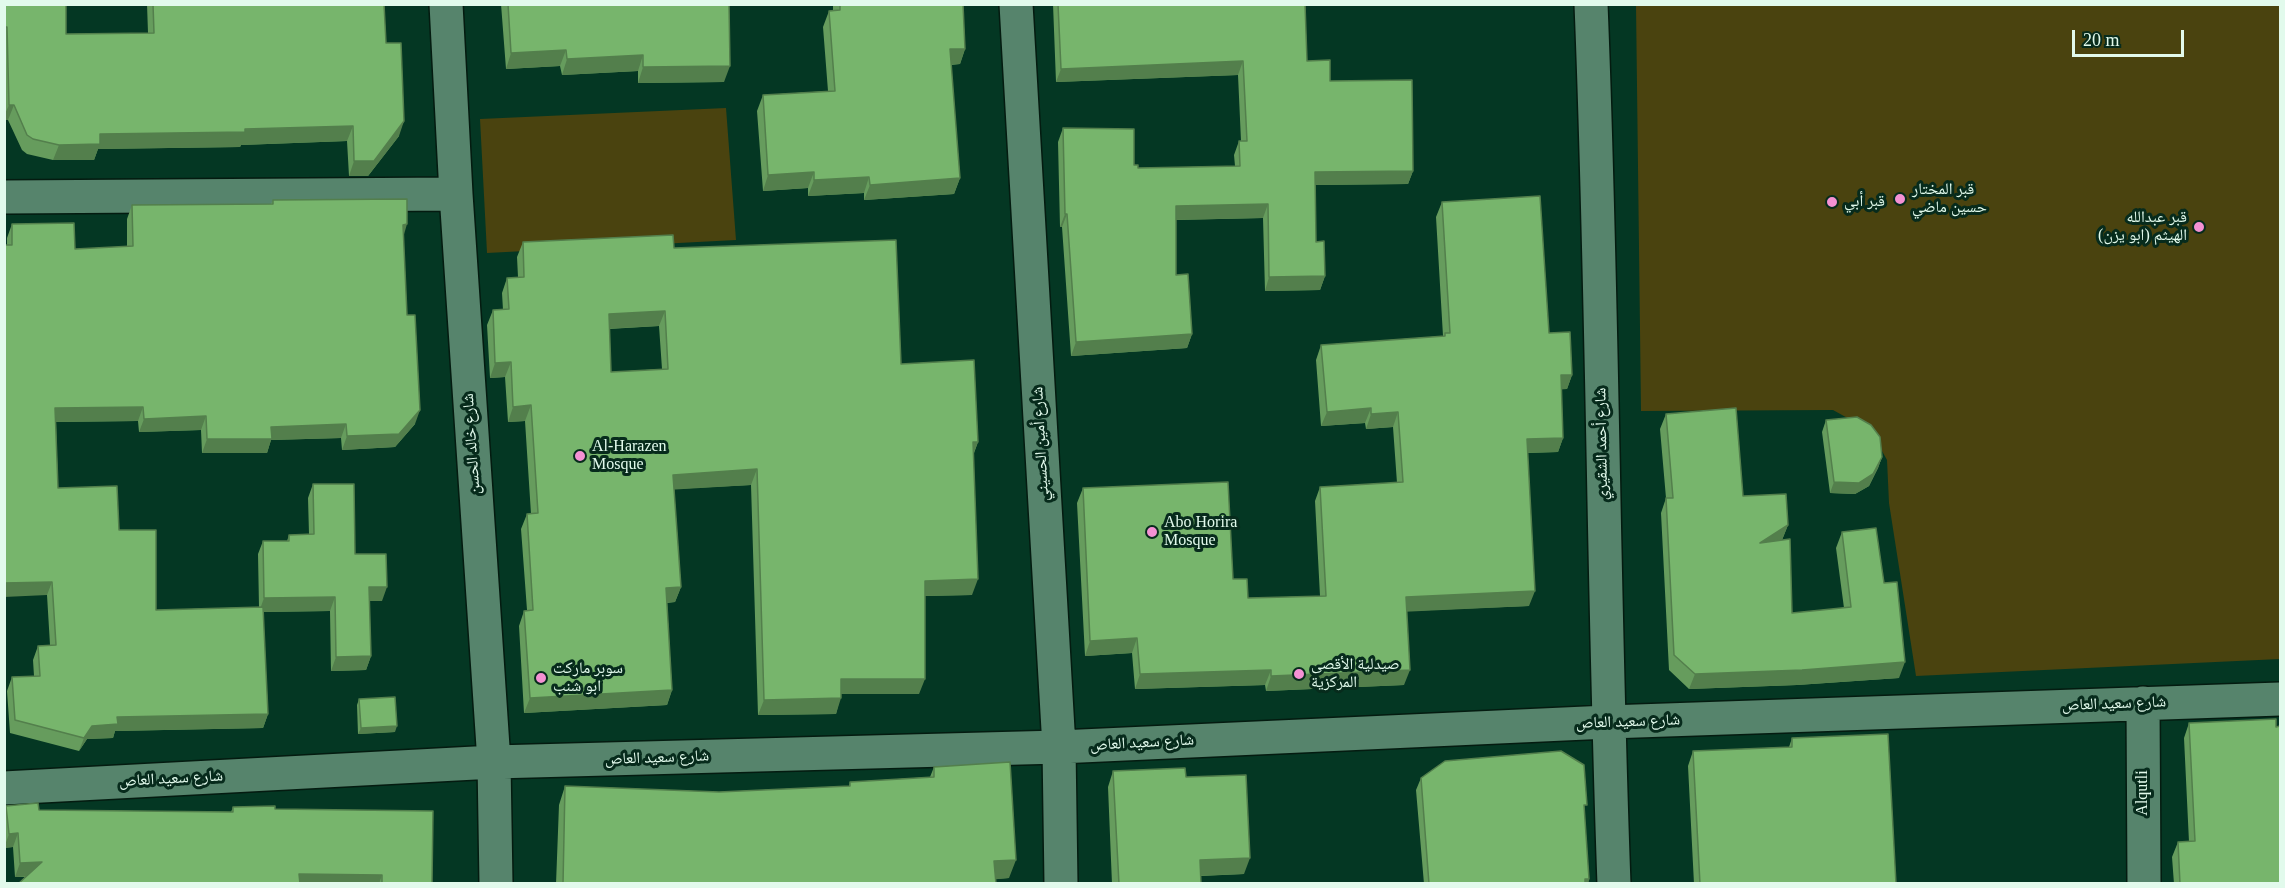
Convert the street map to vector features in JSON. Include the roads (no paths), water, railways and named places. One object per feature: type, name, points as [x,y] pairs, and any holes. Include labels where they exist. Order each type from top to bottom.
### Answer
[{"type":"street","name":"شارع خالد الحسن","points":[[446,4],[456,194],[494,762],[496,884]]},
{"type":"street","name":"شارع أمين الحسيني","points":[[1016,4],[1059,747],[1061,884]]},
{"type":"street","name":"شارع أحمد الشقيري","points":[[1591,4],[1614,884]]},
{"type":"street","points":[[4,197],[456,194]]},
{"type":"street","name":"شارع سعيد العاص","points":[[4,788],[494,762],[1059,747],[1608,722],[2280,699]]},
{"type":"street","name":"Alqutli","points":[[2143,703],[2144,884]]},
{"type":"place","name":"قبر المختار حسين ماضي","points":[[1900,199]]},
{"type":"place","name":"قبر أبي","points":[[1832,202]]},
{"type":"place","name":"قبر عبدالله الهيثم (ابو يزن)","points":[[2199,227]]},
{"type":"place","name":"Al-Harazen Mosque","points":[[580,456]]},
{"type":"place","name":"Abo Horira Mosque","points":[[1152,532]]},
{"type":"place","name":"صيدلية الأقصى المركزية","points":[[1299,674]]},
{"type":"place","name":"سوبر ماركت ابو شنب","points":[[541,678]]}]
